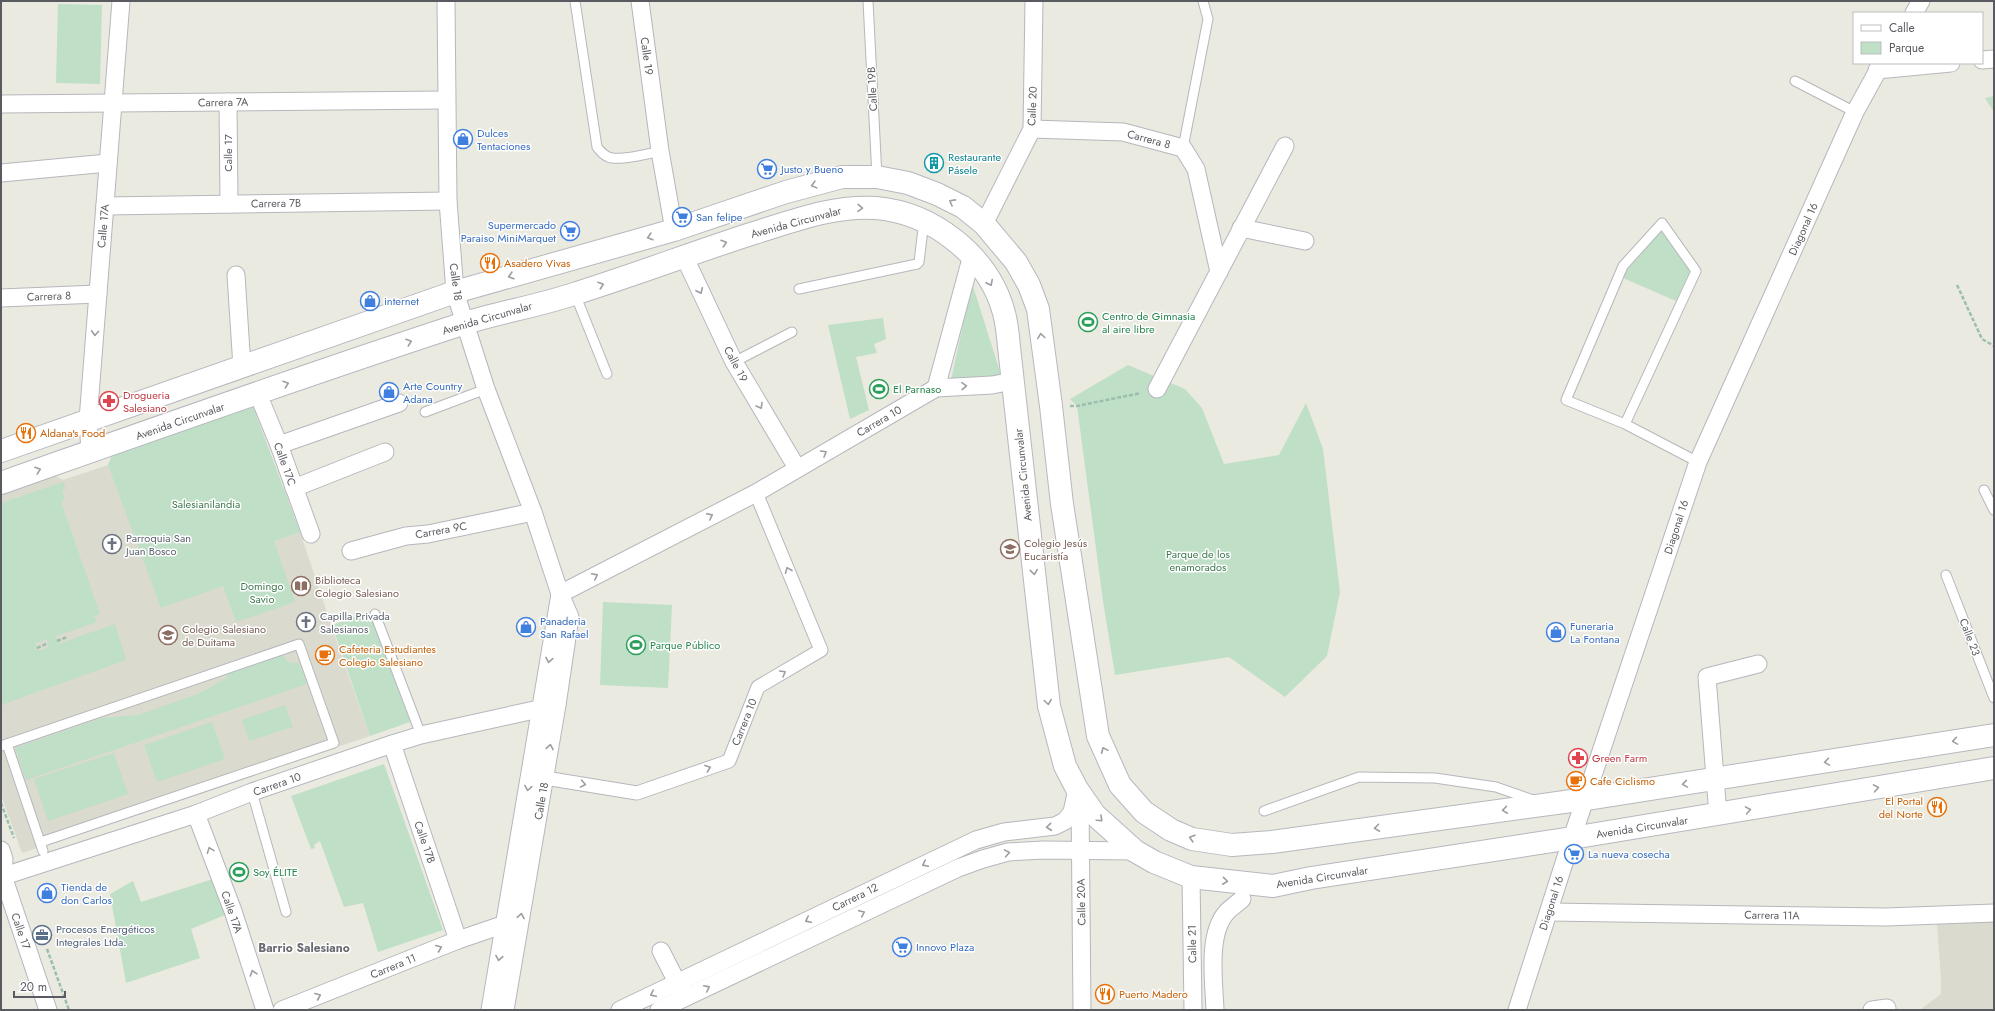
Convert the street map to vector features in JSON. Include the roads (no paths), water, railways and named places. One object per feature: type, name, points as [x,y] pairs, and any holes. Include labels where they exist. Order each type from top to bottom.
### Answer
[{"type":"main road","points":[[1,451],[456,292],[674,230],[786,192],[842,177],[877,177],[908,183],[937,194],[963,208],[984,224],[1016,262],[1029,285],[1038,309],[1062,504],[1098,736],[1120,785],[1144,812],[1171,830],[1192,839],[1232,845],[1272,842],[1586,799],[1994,735]]},
{"type":"main road","name":"Avenida Circunvalar","points":[[1,483],[465,323],[575,294],[684,256],[794,221],[851,208],[877,208],[896,212],[926,222],[948,235],[972,255],[989,279],[1003,312],[1013,381],[1049,706],[1065,766],[1078,791],[1095,815],[1135,851],[1154,862],[1191,878],[1273,886],[1311,878],[1718,815],[1994,768]]},
{"type":"main road","points":[[1013,381],[1047,375]]},
{"type":"street","name":"Calle 17A","points":[[90,452],[88,420],[121,1]]},
{"type":"street","name":"Calle 18","points":[[446,1],[445,100],[448,201],[456,292],[486,389],[533,512],[560,594],[570,617],[508,1007]]},
{"type":"street","name":"Calle 19","points":[[640,1],[660,151],[674,230]]},
{"type":"street","name":"Calle 20","points":[[984,224],[1032,129],[1034,1]]},
{"type":"street","points":[[1915,12],[1921,1]]},
{"type":"street","points":[[1983,60],[1994,59]]},
{"type":"street","points":[[1879,66],[1927,64]]},
{"type":"street","name":"Diagonal 16","points":[[1517,1010],[1572,838],[1698,462],[1855,112],[1879,66]]},
{"type":"street","name":"Carrera 7A","points":[[1,104],[445,100]]},
{"type":"street","name":"Calle 17","points":[[228,102],[229,204]]},
{"type":"street","name":"Carrera 8","points":[[1032,129],[1123,132],[1183,148],[1196,169],[1218,272]]},
{"type":"street","points":[[1157,390],[1285,146]]},
{"type":"street","points":[[1,173],[108,163]]},
{"type":"street","name":"Carrera 7B","points":[[105,206],[448,201]]},
{"type":"street","points":[[1241,228],[1305,241]]},
{"type":"street","points":[[936,388],[972,255]]},
{"type":"street","name":"Calle 19","points":[[684,256],[734,362],[797,468]]},
{"type":"street","points":[[236,275],[242,367]]},
{"type":"street","name":"Carrera 8","points":[[1,298],[98,294]]},
{"type":"street","name":"Carrera 10","points":[[560,594],[756,493],[936,388],[992,385],[1013,381]]},
{"type":"street","name":"Calle 17C","points":[[258,394],[279,445],[311,534]]},
{"type":"street","points":[[279,445],[399,403]]},
{"type":"street","points":[[294,488],[385,452]]},
{"type":"street","name":"Carrera 10","points":[[545,778],[637,794],[729,760],[758,688],[821,650],[756,493]]},
{"type":"street","name":"Carrera 9C","points":[[351,551],[406,536],[428,534],[533,512]]},
{"type":"street","name":"Calle 18","points":[[490,1010],[560,594]]},
{"type":"street","points":[[1718,815],[1707,677],[1758,664]]},
{"type":"street","name":"Carrera 10","points":[[2,876],[196,814],[252,792],[392,744],[422,735],[557,705]]},
{"type":"street","name":"Calle 17B","points":[[392,744],[458,940]]},
{"type":"street","name":"Carrera 12","points":[[620,1010],[976,840],[1004,832],[1055,826],[1065,821],[1072,812],[1078,791]]},
{"type":"street","name":"Calle 20A","points":[[1078,791],[1082,1010]]},
{"type":"street","name":"Calle 17A","points":[[196,814],[233,911],[265,1010]]},
{"type":"street","points":[[976,840],[983,859]]},
{"type":"street","name":"Calle 17","points":[[1,850],[4,859],[2,876],[48,1010]]},
{"type":"street","name":"Carrera 12","points":[[659,1010],[958,868],[983,859],[1008,852],[1043,850],[1135,851]]},
{"type":"street","name":"Calle 21","points":[[1191,878],[1193,1010]]},
{"type":"street","name":"Calle 21","points":[[1215,1010],[1214,938],[1219,923],[1226,913],[1242,899]]},
{"type":"street","name":"Carrera 11A","points":[[1549,912],[1886,917],[1994,913]]},
{"type":"street","name":"Carrera 11","points":[[282,1010],[458,940],[505,924]]},
{"type":"street","points":[[661,951],[685,998]]},
{"type":"lane","points":[[575,1],[597,147],[603,154],[612,158],[644,155],[660,151]]},
{"type":"lane","name":"Calle 19B","points":[[868,1],[877,177]]},
{"type":"lane","points":[[1183,148],[1208,19],[1203,1]]},
{"type":"lane","points":[[1795,81],[1855,112]]},
{"type":"lane","points":[[799,289],[917,264],[919,262],[923,229],[926,222]]},
{"type":"lane","points":[[1626,424],[1696,271],[1662,222],[1623,266],[1566,400],[1626,424],[1698,462]]},
{"type":"lane","points":[[575,294],[607,374]]},
{"type":"lane","points":[[734,362],[792,332]]},
{"type":"lane","points":[[425,412],[486,389]]},
{"type":"lane","points":[[1984,490],[1994,510]]},
{"type":"lane","name":"Calle 23","points":[[1946,575],[1994,698]]},
{"type":"lane","points":[[375,614],[422,735]]},
{"type":"lane","points":[[299,644],[334,743],[42,847],[4,745],[299,644]]},
{"type":"lane","points":[[1264,811],[1359,777],[1435,778],[1496,787],[1532,798],[1542,805]]},
{"type":"lane","points":[[252,792],[286,912]]},
{"type":"place","name":"Dulces Tentaciones","points":[[463,139]]},
{"type":"place","name":"Restaurante Pásele","points":[[934,163]]},
{"type":"place","name":"Justo y Bueno","points":[[767,169]]},
{"type":"place","name":"San felipe","points":[[682,217]]},
{"type":"place","name":"Supermercado Paraiso MiniMarquet","points":[[570,231]]},
{"type":"place","name":"Asadero Vivas","points":[[490,263]]},
{"type":"place","name":"internet","points":[[370,301]]},
{"type":"place","name":"Centro de Gimnasia al aire libre","points":[[1088,322]]},
{"type":"place","name":"El Parnaso","points":[[879,389]]},
{"type":"place","name":"Arte Country Adana","points":[[389,392]]},
{"type":"place","name":"Drogueria Salesiano","points":[[109,401]]},
{"type":"place","name":"Aldana's Food","points":[[26,433]]},
{"type":"place","name":"Parroquia San Juan Bosco","points":[[112,544]]},
{"type":"place","name":"Colegio Jesús Eucaristía","points":[[1010,549]]},
{"type":"place","name":"Biblioteca Colegio Salesiano","points":[[301,586]]},
{"type":"place","name":"Capilla Privada Salesianos","points":[[306,622]]},
{"type":"place","name":"Panaderia San Rafael","points":[[526,627]]},
{"type":"place","name":"Funeraria La Fontana","points":[[1556,632]]},
{"type":"place","name":"Colegio Salesiano de Duitama","points":[[168,635]]},
{"type":"place","name":"Parque Público","points":[[636,645]]},
{"type":"place","name":"Cafeteria Estudiantes Colegio Salesiano","points":[[325,655]]},
{"type":"place","name":"Green Farm","points":[[1578,758]]},
{"type":"place","name":"Cafe Ciclismo","points":[[1576,781]]},
{"type":"place","name":"El Portal del Norte","points":[[1937,807]]},
{"type":"place","name":"La nueva cosecha","points":[[1574,854]]},
{"type":"place","name":"Soy ÉLITE","points":[[239,872]]},
{"type":"place","name":"Tienda de don Carlos","points":[[47,893]]},
{"type":"place","name":"Procesos Energéticos Integrales Ltda.","points":[[42,935]]},
{"type":"place","name":"Innovo Plaza","points":[[902,947]]},
{"type":"place","name":"Puerto Madero","points":[[1105,994]]},
{"type":"district","name":"Barrio Salesiano","points":[[304,948]]},
{"type":"park label","name":"Salesianilandia","points":[[206,504]]},
{"type":"park label","name":"Parque de los enamorados","points":[[1198,560]]},
{"type":"park label","name":"Domingo Savio","points":[[262,592]]}]
